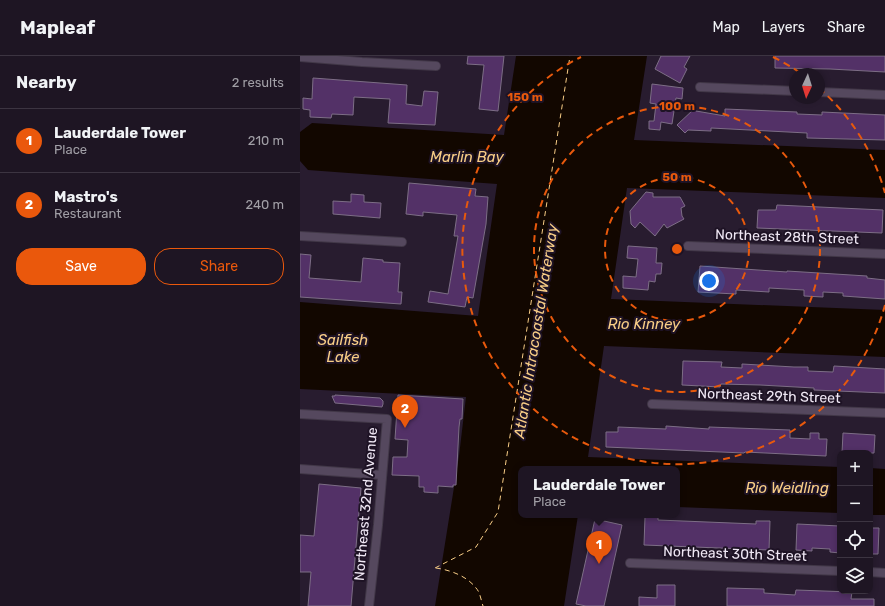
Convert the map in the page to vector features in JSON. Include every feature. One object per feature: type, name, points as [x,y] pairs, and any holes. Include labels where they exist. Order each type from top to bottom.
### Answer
[{"type":"street","points":[[300,57],[362,59],[436,66]]},
{"type":"street","points":[[700,87],[789,91]]},
{"type":"street","points":[[825,92],[885,94]]},
{"type":"street","points":[[300,236],[402,242]]},
{"type":"street","name":"Northeast 28th Street","points":[[688,246],[885,254]]},
{"type":"street","name":"Northeast 29th Street","points":[[652,404],[885,413]]},
{"type":"street","name":"Northeast 32nd Avenue","points":[[300,414],[387,419],[379,518],[369,606]]},
{"type":"street","points":[[300,469],[382,475]]},
{"type":"street","name":"Northeast 30th Street","points":[[630,562],[837,571]]},
{"type":"street","points":[[873,572],[885,573]]},
{"type":"water","points":[[516,56],[647,56],[634,140],[885,150],[885,198],[627,188],[611,299],[885,310],[885,357],[604,346],[588,457],[837,467],[837,513],[680,507],[680,466],[518,466],[518,518],[578,518],[564,606],[435,606],[459,456],[466,397],[300,389],[300,302],[478,316],[497,184],[308,170],[300,161],[300,132],[312,123],[504,135]]},
{"type":"water","name":"Rio Weidling","points":[[873,468],[885,469],[885,515],[873,515]]},
{"type":"building","points":[[468,56],[504,56],[498,111],[479,109],[484,65],[467,64]]},
{"type":"building","points":[[661,56],[690,56],[684,67],[687,69],[680,83],[655,69]]},
{"type":"building","points":[[775,56],[885,56],[885,72],[825,68],[775,68]]},
{"type":"building","points":[[313,78],[407,85],[406,104],[422,106],[424,91],[438,92],[435,125],[388,123],[390,99],[354,97],[353,115],[332,114],[331,118],[310,117],[310,110],[303,109],[303,98],[312,99]]},
{"type":"building","points":[[652,84],[683,88],[682,99],[676,98],[672,124],[661,122],[660,130],[649,129],[649,121],[654,121],[656,104],[650,103]]},
{"type":"building","points":[[694,109],[696,111],[725,116],[725,109],[797,112],[797,114],[822,115],[822,112],[885,115],[885,140],[807,138],[807,133],[711,128],[711,131],[688,130],[685,133],[677,125]]},
{"type":"building","points":[[409,183],[476,189],[475,196],[488,197],[486,224],[473,298],[467,297],[465,307],[428,302],[430,291],[448,294],[458,236],[454,236],[457,215],[423,212],[423,216],[406,214]]},
{"type":"building","points":[[646,192],[653,193],[653,197],[680,197],[685,206],[681,208],[684,219],[667,228],[664,224],[655,236],[640,222],[635,228],[631,224],[630,211]]},
{"type":"building","points":[[351,194],[364,195],[364,202],[381,203],[380,218],[333,214],[333,201],[351,202]]},
{"type":"building","points":[[777,205],[883,210],[882,233],[757,228],[758,210],[776,210]]},
{"type":"building","points":[[628,246],[657,248],[656,263],[662,263],[661,274],[656,274],[655,282],[649,281],[648,290],[623,288],[623,276],[636,277],[638,259],[627,258]]},
{"type":"building","points":[[300,254],[311,255],[309,278],[361,282],[363,258],[383,260],[383,262],[400,263],[398,292],[402,292],[401,304],[300,297]]},
{"type":"building","points":[[700,266],[867,276],[867,278],[885,280],[885,299],[843,296],[843,293],[823,292],[823,297],[804,296],[804,290],[769,288],[769,292],[736,290],[736,294],[698,292]]},
{"type":"building","points":[[683,361],[722,362],[721,367],[742,368],[742,364],[808,367],[808,371],[833,372],[834,366],[885,369],[885,393],[814,390],[814,388],[760,385],[721,384],[720,387],[682,385]]},
{"type":"building","points":[[398,395],[463,399],[462,419],[460,419],[459,427],[456,485],[453,485],[453,487],[438,486],[438,493],[424,492],[424,487],[419,487],[419,476],[392,475],[393,457],[407,457],[408,440],[395,439]]},
{"type":"building","points":[[332,396],[380,398],[383,401],[383,404],[382,407],[335,403]]},
{"type":"building","points":[[666,426],[709,429],[709,427],[790,430],[790,438],[810,439],[810,433],[819,433],[819,439],[827,439],[826,456],[606,447],[606,432],[618,432],[618,427],[666,429]]},
{"type":"building","points":[[843,433],[875,435],[874,453],[873,450],[842,450]]},
{"type":"building","points":[[319,484],[361,488],[351,606],[308,606],[311,572],[300,572],[300,535],[314,536]]},
{"type":"building","points":[[645,518],[658,518],[658,520],[756,524],[756,521],[770,521],[769,550],[644,545]]},
{"type":"building","points":[[595,519],[622,525],[604,606],[586,606],[576,604]]},
{"type":"building","points":[[797,524],[837,526],[837,553],[830,552],[830,549],[812,548],[812,551],[796,550]]},
{"type":"building","points":[[873,528],[879,528],[878,554],[873,554]]},
{"type":"building","points":[[657,585],[675,585],[675,606],[639,606],[639,597],[657,598]]},
{"type":"building","points":[[727,588],[764,589],[764,593],[795,595],[796,590],[837,591],[837,594],[852,594],[851,599],[874,599],[874,606],[727,606]]},
{"type":"ferry route","points":[[435,568],[476,547],[498,512],[570,56]]},
{"type":"ferry route","points":[[436,568],[447,570],[468,580],[477,590],[483,606]]},
{"type":"place","name":"Mastro's","points":[[405,428]]},
{"type":"place","name":"Lauderdale Tower","points":[[599,564]]},
{"type":"water label","name":"Marlin Bay","points":[[467,157]]},
{"type":"water label","name":"Rio Kinney","points":[[644,324]]},
{"type":"water label","name":"Atlantic Intracoastal Waterway","points":[[536,331]]},
{"type":"water label","name":"Sailfish Lake","points":[[343,348]]}]
